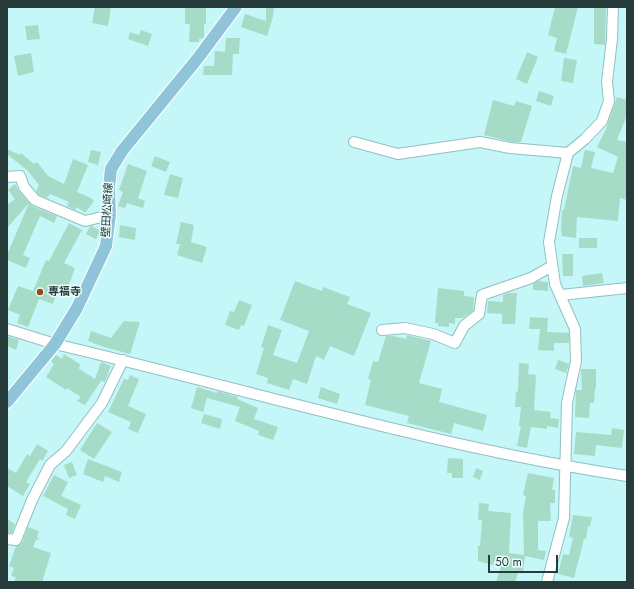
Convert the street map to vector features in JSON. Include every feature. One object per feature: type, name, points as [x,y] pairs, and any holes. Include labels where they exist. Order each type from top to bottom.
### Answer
[{"type":"main road","name":"壁田松崎線","points":[[7,402],[55,344],[77,308],[106,246],[110,215],[109,187],[111,169],[122,151],[198,58],[236,7]]},
{"type":"street","points":[[547,582],[564,518],[567,403],[576,361],[575,329],[555,284],[549,242],[557,196],[568,153],[585,139],[602,121],[609,100],[607,82],[612,39],[613,7]]},
{"type":"street","points":[[354,142],[398,154],[480,142],[510,148],[568,153]]},
{"type":"street","points":[[7,177],[20,176],[24,187],[35,200],[85,220],[110,215]]},
{"type":"street","points":[[382,330],[404,328],[433,334],[455,342],[464,326],[479,314],[482,295],[531,278],[552,266]]},
{"type":"street","points":[[561,295],[627,288]]},
{"type":"street","points":[[7,329],[55,344],[123,360],[394,430],[566,467],[627,476]]},
{"type":"street","points":[[7,539],[16,540],[32,500],[50,465],[66,451],[102,403],[123,360]]},
{"type":"building","points":[[95,7],[111,7],[108,26],[92,23]]},
{"type":"building","points":[[185,7],[206,7],[204,38],[199,39],[199,42],[189,42],[190,24],[185,24]]},
{"type":"building","points":[[266,7],[274,7],[273,17],[267,36],[241,27],[245,14],[266,21]]},
{"type":"building","points":[[555,7],[578,7],[566,54],[554,51],[557,38],[548,35]]},
{"type":"building","points":[[594,7],[606,7],[605,45],[594,44]]},
{"type":"building","points":[[38,25],[40,39],[27,40],[25,26]]},
{"type":"building","points":[[141,30],[152,34],[148,46],[128,39],[130,32],[139,35]]},
{"type":"building","points":[[226,38],[240,38],[239,54],[233,54],[232,75],[203,75],[204,66],[214,66],[215,51],[225,52]]},
{"type":"building","points":[[527,52],[538,57],[527,84],[516,79]]},
{"type":"building","points":[[31,53],[34,72],[18,76],[14,56]]},
{"type":"building","points":[[564,58],[577,60],[573,83],[561,81]]},
{"type":"building","points":[[539,91],[554,96],[551,106],[536,101]]},
{"type":"building","points":[[617,97],[627,100],[627,115],[617,140],[627,142],[627,200],[620,198],[618,221],[577,217],[576,238],[562,236],[562,210],[564,210],[573,166],[581,168],[585,150],[595,152],[591,168],[613,173],[618,157],[597,147],[606,129]]},
{"type":"building","points":[[493,100],[514,106],[516,101],[532,106],[521,142],[512,142],[484,135]]},
{"type":"building","points":[[7,149],[20,155],[21,153],[34,164],[37,162],[48,176],[64,184],[73,159],[88,165],[77,192],[91,198],[94,201],[85,213],[77,207],[75,210],[67,206],[69,202],[50,194],[47,198],[39,195],[36,191],[39,185],[28,171],[7,154]]},
{"type":"building","points":[[91,150],[101,152],[98,165],[88,162]]},
{"type":"building","points":[[155,156],[170,162],[166,172],[151,166]]},
{"type":"building","points":[[128,164],[147,171],[138,198],[145,201],[143,208],[127,203],[125,208],[118,206],[123,192],[119,190]]},
{"type":"building","points":[[170,174],[183,178],[178,198],[164,195]]},
{"type":"building","points":[[15,184],[29,203],[7,228],[7,205],[15,199],[8,190]]},
{"type":"building","points":[[29,203],[32,206],[57,216],[54,223],[40,216],[23,255],[30,258],[26,268],[7,260],[7,255]]},
{"type":"building","points":[[181,222],[194,225],[191,242],[207,247],[202,263],[177,255],[180,244],[176,244]]},
{"type":"building","name":"専福寺","points":[[69,223],[82,230],[64,263],[75,268],[65,296],[57,293],[53,304],[39,299],[28,327],[17,323],[20,315],[8,310],[18,286],[33,291],[46,260],[49,261]]},
{"type":"building","points":[[120,225],[136,228],[135,240],[119,237]]},
{"type":"building","points":[[90,226],[100,231],[96,239],[86,234]]},
{"type":"building","points":[[579,238],[597,238],[597,248],[579,248]]},
{"type":"building","points":[[562,254],[573,254],[573,276],[563,276]]},
{"type":"building","points":[[602,273],[604,283],[583,286],[582,276]]},
{"type":"building","points":[[295,281],[322,291],[323,287],[350,297],[347,304],[371,313],[354,356],[330,346],[324,360],[316,356],[307,384],[293,379],[289,390],[267,383],[268,378],[256,374],[264,348],[261,347],[268,325],[282,330],[273,355],[297,363],[309,331],[280,320]]},
{"type":"building","points":[[538,281],[548,282],[548,291],[533,290],[533,284]]},
{"type":"building","points":[[438,288],[464,291],[464,296],[474,297],[473,311],[463,318],[455,318],[455,324],[449,323],[449,327],[438,326],[438,323],[435,323]]},
{"type":"building","points":[[517,293],[515,324],[502,324],[502,314],[487,313],[488,301],[503,302],[503,295]]},
{"type":"building","points":[[239,300],[252,305],[244,326],[241,325],[239,330],[225,325],[230,311],[234,312]]},
{"type":"building","points":[[530,317],[548,318],[547,332],[569,333],[569,343],[554,343],[554,351],[538,350],[540,329],[529,329]]},
{"type":"building","points":[[124,321],[140,322],[130,354],[88,341],[91,331],[111,338]]},
{"type":"building","points":[[407,335],[431,341],[419,383],[442,389],[439,402],[487,415],[483,431],[454,423],[451,434],[407,423],[409,416],[365,405],[371,380],[368,379],[373,361],[378,362],[386,336],[406,339]]},
{"type":"building","points":[[7,336],[19,340],[16,350],[7,346]]},
{"type":"building","points":[[64,354],[81,365],[78,368],[95,379],[101,362],[111,366],[105,382],[101,381],[85,405],[77,401],[81,397],[67,388],[66,390],[46,377],[54,364],[51,361],[56,355],[62,359]]},
{"type":"building","points":[[558,360],[569,364],[566,373],[555,369]]},
{"type":"building","points":[[519,363],[529,364],[528,374],[536,375],[534,410],[551,412],[550,418],[559,419],[558,428],[547,426],[547,429],[531,427],[527,448],[517,446],[521,426],[519,426],[521,407],[515,407],[516,392],[518,391]]},
{"type":"building","points":[[581,369],[596,369],[594,403],[590,403],[589,418],[575,417],[576,390],[582,390]]},
{"type":"building","points":[[130,375],[139,379],[128,406],[146,414],[138,433],[128,429],[131,422],[108,412],[124,379],[128,380]]},
{"type":"building","points":[[197,387],[238,397],[237,399],[258,408],[254,419],[278,427],[273,440],[258,435],[259,431],[235,421],[240,407],[207,398],[203,412],[191,408]]},
{"type":"building","points":[[321,387],[340,394],[337,404],[318,398]]},
{"type":"building","points":[[204,414],[222,419],[220,429],[201,423]]},
{"type":"building","points":[[97,423],[112,432],[94,459],[80,450]]},
{"type":"building","points":[[612,428],[624,430],[622,448],[596,445],[595,456],[574,454],[576,432],[611,435]]},
{"type":"building","points":[[37,444],[48,451],[42,461],[40,459],[26,482],[30,484],[23,496],[7,486],[7,468],[16,473],[27,454],[30,456]]},
{"type":"building","points":[[448,458],[463,459],[463,478],[452,478],[452,473],[447,473]]},
{"type":"building","points":[[88,459],[122,472],[119,482],[105,476],[103,482],[83,474]]},
{"type":"building","points":[[72,462],[77,475],[69,478],[64,465]]},
{"type":"building","points":[[476,468],[483,471],[480,480],[473,477]]},
{"type":"building","points":[[528,473],[554,478],[552,490],[555,490],[555,503],[550,503],[551,521],[538,521],[538,550],[546,551],[544,560],[525,556],[523,573],[518,573],[515,582],[496,582],[501,567],[478,561],[478,546],[480,546],[482,520],[478,520],[479,503],[489,504],[488,511],[511,513],[509,553],[524,555],[523,512],[526,496],[523,495]]},
{"type":"building","points":[[54,475],[68,482],[61,496],[81,505],[75,519],[66,515],[68,509],[43,496]]},
{"type":"building","points":[[573,515],[592,517],[590,527],[588,526],[586,539],[584,539],[574,578],[558,574],[563,554],[569,555],[573,538],[569,537]]},
{"type":"building","points":[[7,519],[15,524],[12,533],[7,533]]},
{"type":"building","points":[[28,527],[39,531],[37,537],[40,539],[36,540],[33,547],[51,553],[42,582],[14,582],[16,577],[11,576],[14,568],[9,566],[16,546],[22,543]]},
{"type":"place","name":"専福寺","points":[[40,292]]}]
